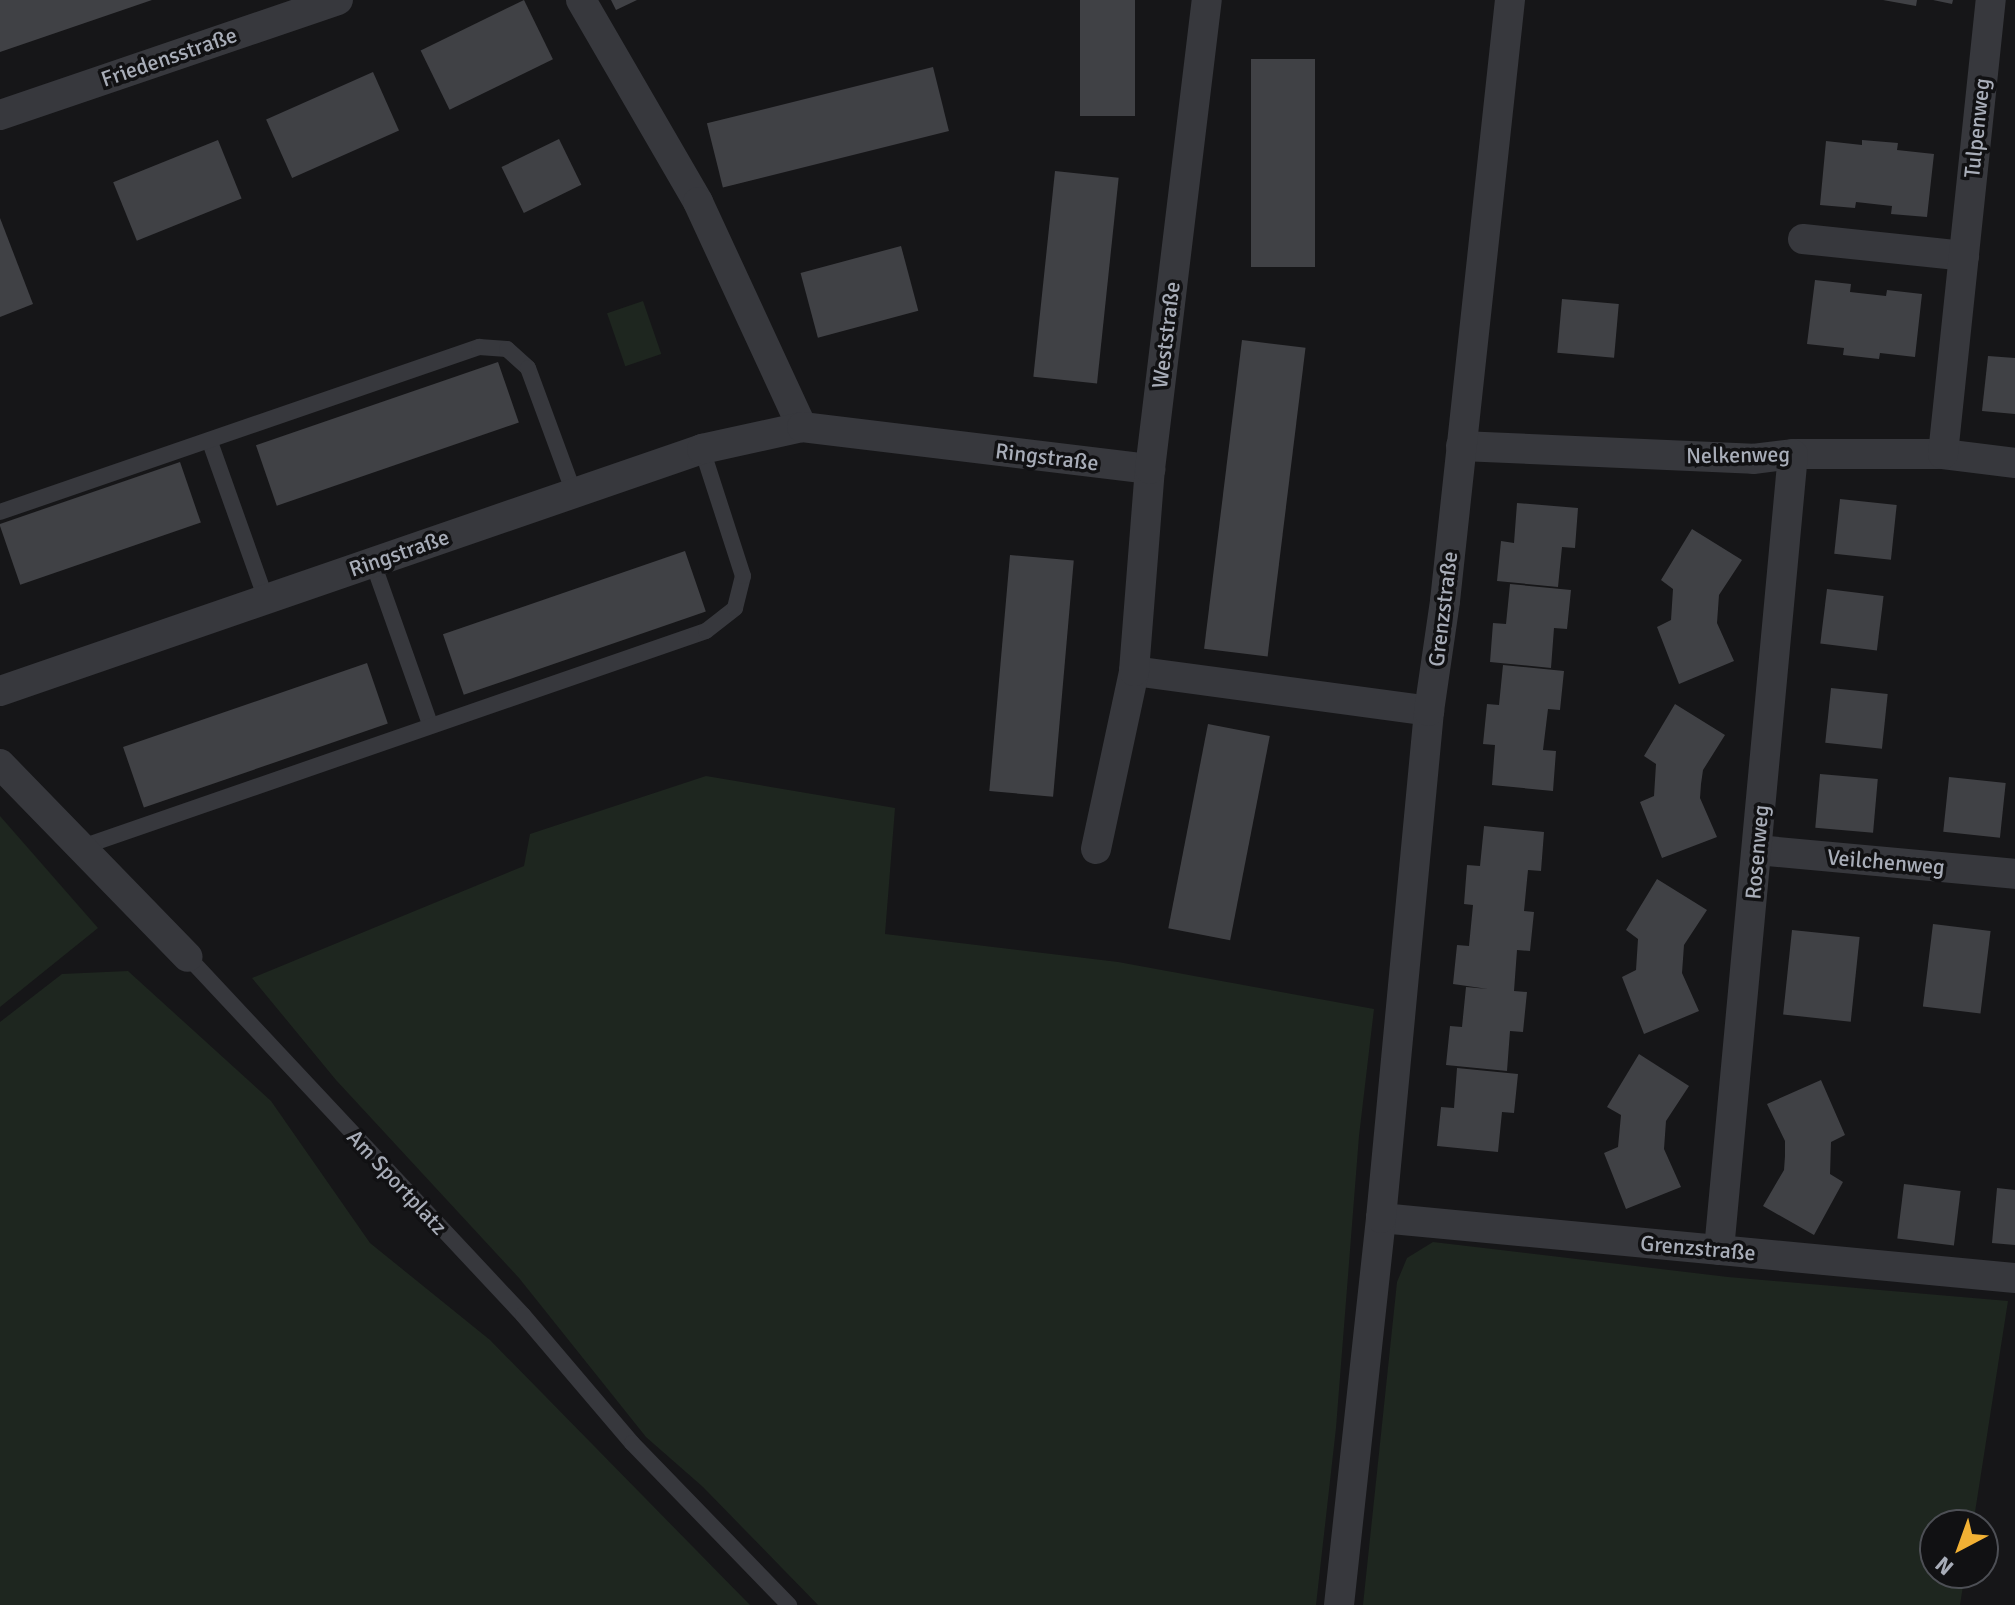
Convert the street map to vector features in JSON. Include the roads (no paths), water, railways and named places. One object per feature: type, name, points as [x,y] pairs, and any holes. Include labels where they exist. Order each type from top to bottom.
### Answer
[{"type":"street","name":"Friedensstraße","points":[[0,115],[281,9],[338,0]]},
{"type":"street","points":[[581,0],[698,202],[802,427]]},
{"type":"street","name":"Weststraße","points":[[1096,849],[1134,671],[1150,469],[1207,0]]},
{"type":"street","name":"Grenzstraße","points":[[1339,1605],[1381,1218],[1429,711],[1510,0]]},
{"type":"street","name":"Tulpenweg","points":[[1943,454],[1991,0]]},
{"type":"street","points":[[1803,239],[1964,256]]},
{"type":"street","name":"Ringstraße","points":[[0,691],[702,449],[802,427],[1150,469]]},
{"type":"street","name":"Nelkenweg","points":[[1461,446],[1753,459],[1793,454],[1943,454],[2015,463]]},
{"type":"street","name":"Rosenweg","points":[[1719,1250],[1793,454]]},
{"type":"street","points":[[1134,671],[1429,711]]},
{"type":"street","name":"Am Sportplatz","points":[[0,764],[188,957]]},
{"type":"street","name":"Veilchenweg","points":[[1757,850],[2015,874]]},
{"type":"street","name":"Grenzstraße","points":[[1381,1218],[2015,1278]]},
{"type":"lane","points":[[0,512],[479,347],[507,349],[528,368],[574,493]]},
{"type":"lane","points":[[210,442],[266,599]]},
{"type":"lane","points":[[79,848],[706,631],[735,608],[743,576],[702,449]]},
{"type":"lane","points":[[373,563],[430,724]]},
{"type":"lane","name":"Am Sportplatz","points":[[188,957],[523,1315],[632,1443],[789,1605]]}]
